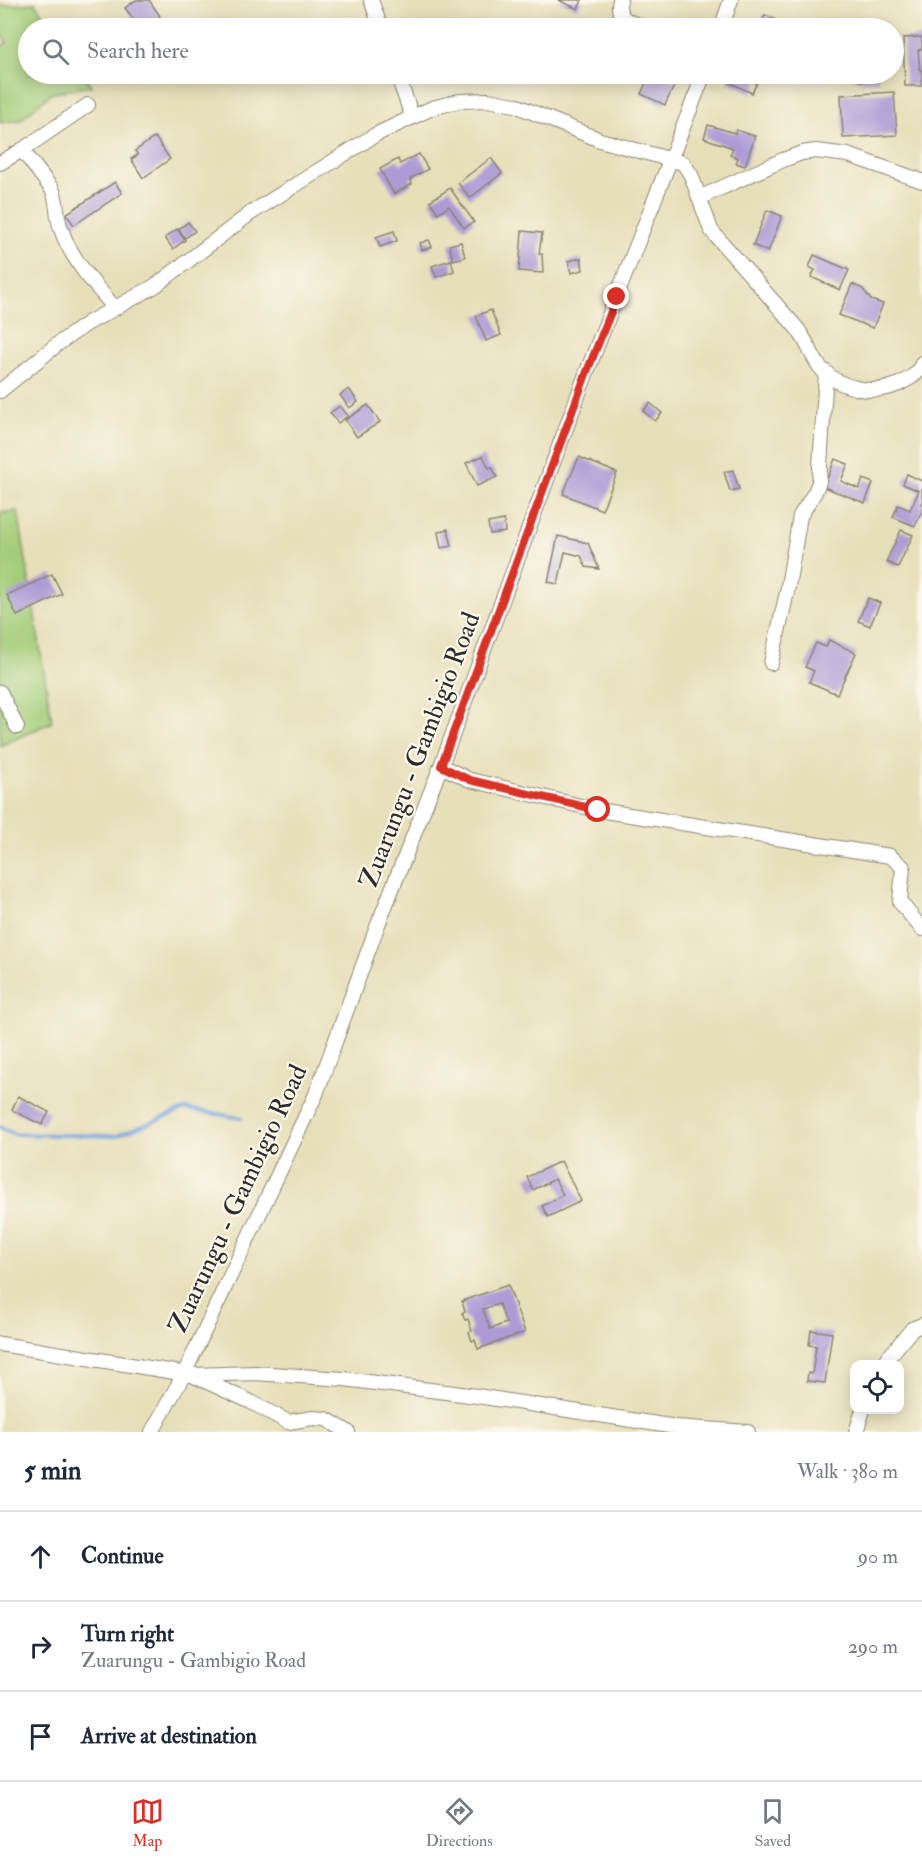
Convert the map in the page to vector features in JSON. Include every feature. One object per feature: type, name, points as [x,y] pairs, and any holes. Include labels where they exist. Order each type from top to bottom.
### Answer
[{"type":"street","points":[[371,0],[377,18]]},
{"type":"street","points":[[620,0],[619,12],[623,18]]},
{"type":"street","points":[[725,18],[731,0]]},
{"type":"street","points":[[401,84],[412,116]]},
{"type":"street","name":"Zuarungu - Gambigio Road","points":[[152,1432],[188,1374],[316,1094],[377,927],[441,766],[586,374],[700,84]]},
{"type":"street","points":[[0,391],[59,343],[155,286],[251,213],[375,135],[432,108],[459,101],[488,100],[514,105],[600,140],[683,162],[711,230],[796,327],[819,365],[845,385],[856,389],[890,388],[910,378],[921,368],[922,363]]},
{"type":"street","points":[[0,163],[88,105]]},
{"type":"street","points":[[22,150],[56,195],[59,224],[77,262],[115,308]]},
{"type":"street","points":[[699,198],[783,160],[816,151],[848,155],[922,181]]},
{"type":"street","points":[[771,663],[787,592],[800,516],[819,482],[826,372]]},
{"type":"street","points":[[0,692],[17,727]]},
{"type":"street","points":[[441,766],[470,780],[598,810],[890,856],[903,867],[900,902],[922,929]]},
{"type":"street","points":[[887,1360],[912,1329],[922,1325],[922,1320]]},
{"type":"street","points":[[0,1344],[188,1374],[255,1373],[344,1379],[477,1396],[654,1428],[748,1432]]},
{"type":"street","points":[[188,1374],[251,1402],[288,1422],[313,1418],[326,1419],[348,1432]]},
{"type":"street","points":[[856,1432],[862,1414]]},
{"type":"green space","points":[[35,3],[45,18],[18,18],[18,84],[90,84],[91,86],[52,93],[20,120],[0,123],[0,47],[7,43],[0,33],[0,6]]},
{"type":"green space","points":[[18,511],[52,722],[0,746],[0,513]]},
{"type":"building","points":[[136,0],[149,0],[160,16],[132,18],[125,8]]},
{"type":"building","points":[[558,0],[582,0],[578,9]]},
{"type":"building","points":[[922,37],[922,49],[918,50],[922,86],[905,86],[904,38]]},
{"type":"building","points":[[646,84],[675,84],[665,105],[641,94]]},
{"type":"building","points":[[732,84],[756,84],[752,93]]},
{"type":"building","points":[[894,92],[897,135],[843,138],[841,95]]},
{"type":"building","points":[[708,125],[755,136],[745,166],[736,163],[738,158],[730,155],[733,148],[704,138]]},
{"type":"building","points":[[155,137],[170,159],[143,178],[131,159],[138,155],[135,151]]},
{"type":"building","points":[[419,154],[428,169],[410,179],[412,184],[394,194],[380,169],[398,159],[400,164]]},
{"type":"building","points":[[491,158],[502,173],[470,198],[458,183]]},
{"type":"building","points":[[115,182],[122,193],[74,225],[66,214]]},
{"type":"building","points":[[450,188],[474,222],[464,228],[449,206],[438,213],[430,201]]},
{"type":"building","points":[[767,210],[782,216],[768,252],[753,245]]},
{"type":"building","points":[[188,222],[195,231],[185,238],[179,229]]},
{"type":"building","points":[[177,229],[185,240],[173,249],[165,238]]},
{"type":"building","points":[[394,231],[397,241],[380,247],[376,237]]},
{"type":"building","points":[[522,231],[542,233],[539,254],[542,254],[543,273],[519,271]]},
{"type":"building","points":[[429,240],[432,247],[422,250],[420,243]]},
{"type":"building","points":[[461,242],[465,257],[453,260],[449,245]]},
{"type":"building","points":[[814,255],[849,270],[840,290],[811,277],[815,270],[809,267]]},
{"type":"building","points":[[581,258],[583,270],[571,273],[568,261]]},
{"type":"building","points":[[451,260],[454,271],[436,277],[432,266]]},
{"type":"building","points":[[852,284],[863,289],[871,300],[883,304],[873,328],[839,315]]},
{"type":"building","points":[[491,310],[501,335],[486,341],[476,316]]},
{"type":"building","points":[[349,389],[358,402],[349,408],[340,395]]},
{"type":"building","points":[[650,403],[662,413],[655,421],[643,411]]},
{"type":"building","points":[[368,405],[380,422],[357,437],[345,420]]},
{"type":"building","points":[[340,406],[348,416],[338,423],[330,413]]},
{"type":"building","points":[[483,456],[497,477],[477,486],[466,463]]},
{"type":"building","points":[[579,457],[617,473],[602,510],[563,494]]},
{"type":"building","points":[[835,459],[848,464],[841,481],[859,489],[863,479],[873,483],[865,503],[824,487]]},
{"type":"building","points":[[733,470],[739,489],[730,491],[724,472]]},
{"type":"building","points":[[907,474],[922,481],[922,511],[915,526],[893,517],[898,505],[910,510],[919,491],[903,484]]},
{"type":"building","points":[[504,520],[505,532],[490,534],[488,523]]},
{"type":"building","points":[[448,529],[452,546],[441,548],[438,532]]},
{"type":"building","points":[[901,530],[913,535],[898,567],[886,562]]},
{"type":"building","points":[[558,536],[588,543],[599,569],[586,567],[581,556],[565,552],[558,584],[548,582]]},
{"type":"building","points":[[52,574],[62,594],[17,616],[7,595]]},
{"type":"building","points":[[868,598],[880,603],[870,626],[858,621]]},
{"type":"building","points":[[829,640],[856,653],[837,694],[809,682],[814,671],[805,667],[816,643],[826,647]]},
{"type":"building","points":[[18,1096],[49,1112],[42,1125],[12,1110]]},
{"type":"building","points":[[561,1161],[581,1201],[548,1217],[542,1206],[563,1195],[555,1179],[533,1190],[527,1177]]},
{"type":"building","points":[[508,1285],[525,1332],[478,1349],[469,1332],[472,1331],[468,1319],[465,1320],[462,1313],[465,1312],[462,1301]],"holes":[[[499,1304],[506,1323],[490,1329],[483,1309]]]},
{"type":"building","points":[[811,1330],[832,1333],[825,1383],[807,1381],[808,1373],[812,1374],[816,1346],[809,1345]]},
{"type":"waterway","points":[[0,1127],[14,1134],[116,1136],[186,1109],[241,1118]]},
{"type":"route","points":[[598,810],[470,780],[441,766],[586,374],[617,297]]}]
